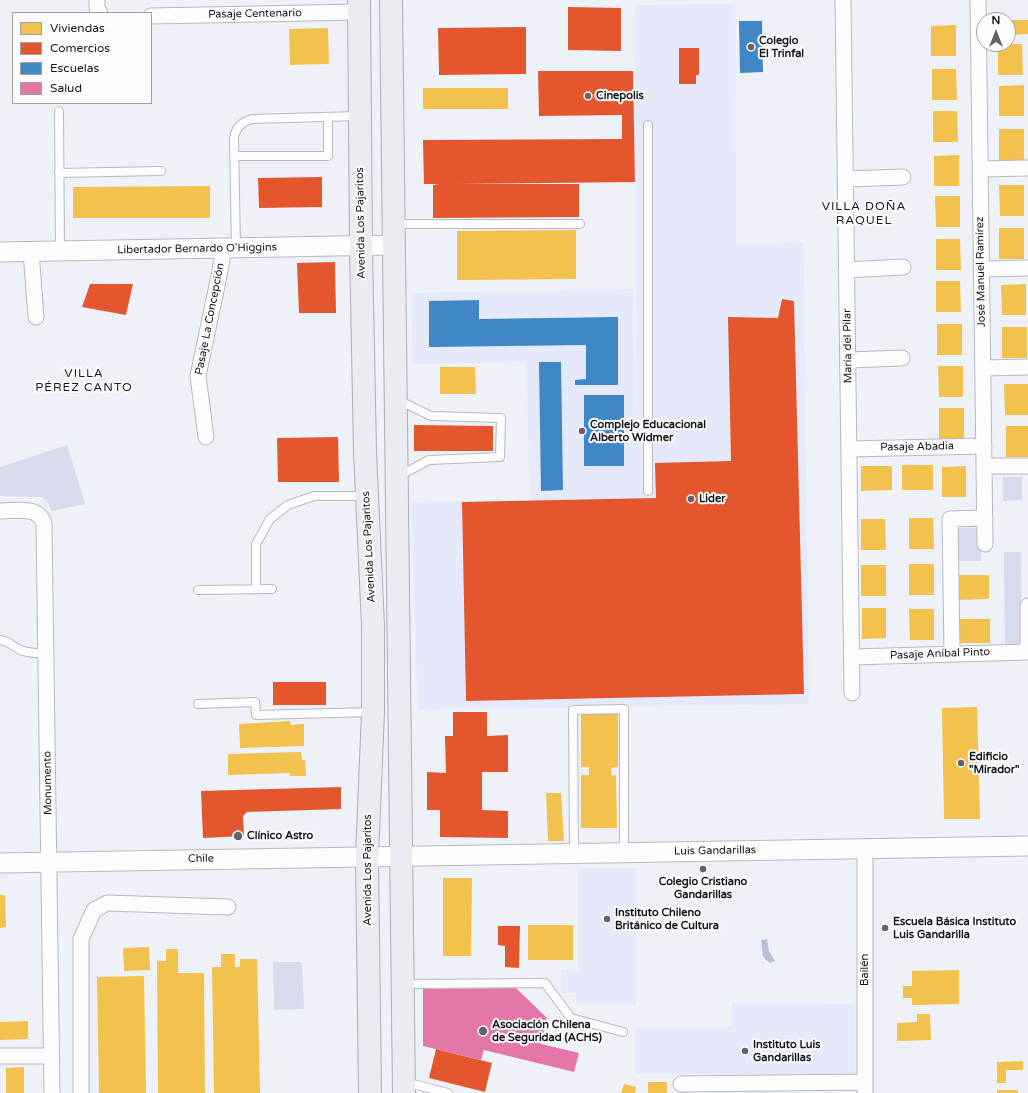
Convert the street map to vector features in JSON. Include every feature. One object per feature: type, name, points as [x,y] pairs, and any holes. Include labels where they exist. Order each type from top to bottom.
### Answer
[{"type":"main road","points":[[391,0],[404,1087]]},
{"type":"main road","name":"Avenida Los Pajaritos","points":[[359,6],[361,246],[366,496],[372,584],[373,712],[367,857],[370,1093]]},
{"type":"street","points":[[97,0],[97,8],[99,12]]},
{"type":"street","name":"María del Pilar","points":[[843,0],[852,693]]},
{"type":"street","name":"José Manuel Ramírez","points":[[978,0],[985,544]]},
{"type":"street","name":"Pasaje Centenario","points":[[152,16],[359,6]]},
{"type":"street","points":[[980,169],[1028,168]]},
{"type":"street","points":[[845,179],[903,177]]},
{"type":"street","name":"Libertador Bernardo O'Higgins","points":[[0,252],[361,246],[394,235]]},
{"type":"street","name":"Pasaje La Concepción","points":[[206,437],[198,376],[219,276],[230,248]]},
{"type":"street","points":[[31,252],[36,317]]},
{"type":"street","points":[[846,270],[903,267]]},
{"type":"street","points":[[982,269],[1028,268]]},
{"type":"street","points":[[848,360],[902,358]]},
{"type":"street","points":[[983,368],[1028,367]]},
{"type":"street","name":"Pasaje Abadia","points":[[849,449],[984,446]]},
{"type":"street","points":[[984,466],[1028,466]]},
{"type":"street","name":"Monumento","points":[[0,511],[30,511],[38,513],[43,519],[44,524],[52,1093]]},
{"type":"street","points":[[952,653],[950,519],[985,518]]},
{"type":"street","points":[[1028,606],[1028,652]]},
{"type":"street","name":"Pasaje Aníbal Pinto","points":[[852,657],[1028,652]]},
{"type":"street","name":"Luis Gandarillas","points":[[401,856],[1028,846]]},
{"type":"street","name":"Bailén","points":[[865,848],[865,1088]]},
{"type":"street","name":"Chile","points":[[0,863],[401,856]]},
{"type":"street","points":[[81,1093],[81,939],[94,910],[107,902],[228,907]]},
{"type":"street","points":[[0,1056],[52,1056]]},
{"type":"street","points":[[681,1084],[865,1088]]},
{"type":"lane","points":[[59,111],[60,251]]},
{"type":"lane","points":[[230,248],[235,133],[241,123],[252,118],[360,116]]},
{"type":"lane","points":[[234,156],[328,156],[328,117]]},
{"type":"lane","points":[[648,124],[648,491]]},
{"type":"lane","points":[[59,173],[161,171]]},
{"type":"lane","points":[[394,235],[580,224]]},
{"type":"lane","points":[[395,398],[431,416],[501,418],[500,457],[429,460],[396,478]]},
{"type":"lane","points":[[256,589],[256,544],[270,519],[288,505],[314,496],[366,496]]},
{"type":"lane","points":[[198,590],[272,589]]},
{"type":"lane","points":[[0,640],[7,641],[18,649],[28,653],[46,654]]},
{"type":"lane","points":[[198,704],[255,702],[256,715],[373,712]]},
{"type":"lane","points":[[574,853],[573,710],[624,709],[624,853]]},
{"type":"lane","points":[[403,984],[545,983],[571,1018],[623,1032]]},
{"type":"lane","points":[[404,1087],[448,1093]]},
{"type":"shaded area","points":[[735,4],[736,243],[803,242],[809,704],[418,710],[411,502],[530,500],[526,362],[413,364],[412,293],[633,289],[637,452],[635,5]]},
{"type":"shaded area","points":[[67,445],[85,504],[51,511],[48,503],[42,497],[0,496],[0,467]]},
{"type":"shaded area","points":[[1003,477],[1022,477],[1022,500],[1003,501]]},
{"type":"shaded area","points":[[957,528],[981,528],[981,561],[957,561]]},
{"type":"shaded area","points":[[1004,552],[1021,552],[1022,647],[1005,647]]},
{"type":"shaded area","name":"Instituto Chileno Británico de Cultura","points":[[578,868],[636,868],[636,1005],[576,1005],[576,993],[561,993],[561,970],[578,970]]},
{"type":"shaded area","points":[[767,939],[769,951],[775,961],[770,963],[763,957],[761,940]]},
{"type":"shaded area","points":[[273,962],[302,962],[304,1009],[274,1010]]},
{"type":"shaded area","name":"Instituto Luis Gandarillas","points":[[732,1003],[855,1004],[855,1075],[635,1074],[635,1027],[732,1027]]},
{"type":"building: Viviendas","points":[[1016,20],[1028,20],[1028,34],[1016,35]]},
{"type":"building: Viviendas","points":[[956,25],[956,56],[931,56],[931,26]]},
{"type":"building: Viviendas","points":[[328,28],[329,64],[290,65],[289,29]]},
{"type":"building: Viviendas","points":[[1016,44],[1022,44],[1023,75],[998,75],[998,52],[1016,52]]},
{"type":"building: Viviendas","points":[[932,69],[956,69],[957,100],[932,100]]},
{"type":"building: Viviendas","points":[[1024,85],[1024,116],[999,116],[999,86]]},
{"type":"building: Viviendas","points":[[423,88],[508,88],[508,109],[423,109]]},
{"type":"building: Viviendas","points":[[933,111],[957,111],[958,142],[933,142]]},
{"type":"building: Viviendas","points":[[999,129],[1024,129],[1024,160],[999,160]]},
{"type":"building: Viviendas","points":[[959,155],[959,186],[934,186],[934,156]]},
{"type":"building: Viviendas","points":[[999,185],[1024,185],[1024,216],[1000,216]]},
{"type":"building: Viviendas","points":[[210,186],[210,218],[73,218],[73,187]]},
{"type":"building: Viviendas","points":[[935,196],[960,196],[960,227],[936,227]]},
{"type":"building: Viviendas","points":[[999,228],[1024,228],[1024,259],[999,259]]},
{"type":"building: Viviendas","points":[[576,230],[576,279],[457,280],[457,231]]},
{"type":"building: Viviendas","points":[[936,239],[960,239],[961,270],[936,270]]},
{"type":"building: Viviendas","points":[[936,281],[960,281],[961,312],[936,312]]},
{"type":"building: Viviendas","points":[[1026,284],[1026,315],[1002,315],[1001,285]]},
{"type":"building: Viviendas","points":[[937,324],[962,324],[962,355],[937,355]]},
{"type":"building: Viviendas","points":[[1002,327],[1027,327],[1027,358],[1002,358]]},
{"type":"building: Viviendas","points":[[938,366],[963,366],[963,397],[939,397]]},
{"type":"building: Viviendas","points":[[440,367],[475,367],[476,394],[440,394]]},
{"type":"building: Viviendas","points":[[1004,384],[1028,384],[1028,415],[1005,415]]},
{"type":"building: Viviendas","points":[[939,408],[964,408],[964,439],[939,439]]},
{"type":"building: Viviendas","points":[[1006,426],[1028,426],[1028,457],[1006,457]]},
{"type":"building: Viviendas","points":[[902,465],[933,465],[933,490],[902,490]]},
{"type":"building: Viviendas","points":[[861,466],[892,466],[892,490],[861,491]]},
{"type":"building: Viviendas","points":[[966,466],[966,497],[942,497],[942,467]]},
{"type":"building: Viviendas","points":[[909,518],[933,518],[934,549],[909,549]]},
{"type":"building: Viviendas","points":[[861,519],[885,519],[886,550],[861,550]]},
{"type":"building: Viviendas","points":[[909,564],[934,564],[934,595],[909,595]]},
{"type":"building: Viviendas","points":[[861,565],[886,565],[886,596],[861,596]]},
{"type":"building: Viviendas","points":[[958,575],[989,575],[989,599],[958,600]]},
{"type":"building: Viviendas","points":[[862,608],[886,608],[886,638],[862,639]]},
{"type":"building: Viviendas","points":[[909,609],[934,609],[934,640],[910,640]]},
{"type":"building: Viviendas","points":[[959,619],[990,619],[990,643],[959,643]]},
{"type":"building: Viviendas","name":"Edificio \"Mirador\"","points":[[977,707],[980,819],[944,819],[942,708]]},
{"type":"building: Viviendas","points":[[581,714],[618,714],[618,767],[611,768],[612,776],[616,775],[617,828],[581,828],[581,775],[589,775],[589,767],[581,767]]},
{"type":"building: Viviendas","points":[[290,721],[291,725],[304,724],[304,746],[240,748],[239,724]]},
{"type":"building: Viviendas","points":[[301,752],[302,760],[305,760],[306,776],[290,776],[290,773],[228,775],[228,754]]},
{"type":"building: Viviendas","points":[[546,793],[561,793],[564,841],[548,841]]},
{"type":"building: Viviendas","points":[[443,878],[472,878],[471,956],[443,956]]},
{"type":"building: Viviendas","points":[[0,895],[5,895],[6,927],[0,928]]},
{"type":"building: Viviendas","points":[[528,925],[573,925],[573,960],[528,960]]},
{"type":"building: Viviendas","points":[[149,947],[150,970],[124,971],[123,948]]},
{"type":"building: Viviendas","points":[[166,949],[178,949],[178,973],[204,973],[205,1093],[158,1093],[157,961],[166,961]]},
{"type":"building: Viviendas","points":[[221,954],[235,954],[235,967],[240,967],[240,959],[257,959],[260,1093],[214,1093],[212,967],[221,967]]},
{"type":"building: Viviendas","points":[[959,970],[959,1004],[912,1005],[912,998],[903,998],[903,986],[912,986],[912,971]]},
{"type":"building: Viviendas","points":[[144,976],[146,1093],[99,1093],[97,977]]},
{"type":"building: Viviendas","points":[[917,1014],[930,1014],[931,1040],[897,1041],[897,1023],[917,1022]]},
{"type":"building: Viviendas","points":[[28,1021],[28,1039],[0,1040],[0,1022]]},
{"type":"building: Viviendas","points":[[1023,1061],[1023,1070],[1006,1070],[1006,1083],[997,1083],[997,1062]]},
{"type":"building: Viviendas","points":[[24,1067],[24,1093],[6,1093],[6,1068]]},
{"type":"building: Viviendas","points":[[648,1082],[667,1082],[667,1093],[648,1093]]},
{"type":"building: Viviendas","points":[[624,1084],[636,1087],[635,1093],[621,1093]]},
{"type":"building: Viviendas","points":[[997,1090],[1018,1090],[1018,1093],[997,1093]]},
{"type":"building: Comercios","points":[[568,7],[621,8],[621,51],[568,50]]},
{"type":"building: Comercios","points":[[526,27],[526,74],[439,75],[438,28]]},
{"type":"building: Comercios","points":[[679,48],[699,48],[699,75],[696,75],[696,84],[679,84]]},
{"type":"building: Comercios","points":[[538,71],[633,71],[635,182],[458,184],[579,184],[579,217],[433,218],[433,185],[439,184],[424,184],[423,140],[622,139],[622,115],[539,116]]},
{"type":"building: Comercios","points":[[322,177],[322,207],[259,208],[258,178]]},
{"type":"building: Comercios","points":[[335,262],[336,313],[299,313],[297,263]]},
{"type":"building: Comercios","points":[[90,284],[133,284],[126,315],[82,307]]},
{"type":"building: Comercios","name":"Lider","points":[[782,299],[794,301],[804,694],[466,701],[462,502],[656,498],[655,463],[731,461],[728,317],[778,318]]},
{"type":"building: Comercios","points":[[414,425],[493,426],[493,451],[414,451]]},
{"type":"building: Comercios","points":[[338,437],[339,482],[278,482],[277,438]]},
{"type":"building: Comercios","points":[[273,682],[326,682],[326,705],[273,705]]},
{"type":"building: Comercios","points":[[453,712],[487,712],[487,736],[508,735],[508,772],[482,772],[482,810],[508,811],[508,838],[440,837],[440,810],[427,810],[427,772],[446,773],[445,736],[453,736]]},
{"type":"building: Comercios","points":[[341,787],[341,809],[247,812],[243,816],[244,836],[203,838],[201,791]]},
{"type":"building: Comercios","points":[[498,926],[520,926],[519,968],[505,967],[505,946],[498,945]]},
{"type":"building: Comercios","points":[[436,1049],[492,1063],[485,1092],[429,1078]]},
{"type":"building: Escuelas","name":"Colegio El Trinfal","points":[[739,21],[762,21],[763,72],[740,73]]},
{"type":"building: Escuelas","points":[[479,300],[479,319],[618,317],[618,385],[575,385],[575,380],[586,379],[586,345],[429,347],[429,301]]},
{"type":"building: Escuelas","points":[[539,362],[561,362],[563,490],[541,491]]},
{"type":"building: Escuelas","points":[[584,395],[624,395],[624,466],[584,466]]},
{"type":"building: Salud","name":"Asociación Chilena de Seguridad (ACHS)","points":[[516,988],[547,1018],[541,1044],[579,1053],[574,1072],[484,1050],[481,1060],[423,1046],[423,989]]},
{"type":"place","name":"Colegio El Trinfal","points":[[751,47]]},
{"type":"place","name":"Cinepolis","points":[[588,96]]},
{"type":"place","name":"Complejo Educacional Alberto Widmer","points":[[582,431]]},
{"type":"place","name":"Lider","points":[[691,499]]},
{"type":"place","name":"Edificio \"Mirador\"","points":[[961,763]]},
{"type":"place","name":"Clínico Astro","points":[[238,836]]},
{"type":"place","name":"Colegio Cristiano Gandarillas","points":[[703,869]]},
{"type":"place","name":"Instituto Chileno Británico de Cultura","points":[[607,919]]},
{"type":"place","name":"Escuela Básica Instituto Luis Gandarilla","points":[[885,928]]},
{"type":"place","name":"Asociación Chilena de Seguridad (ACHS)","points":[[483,1031]]},
{"type":"place","name":"Instituto Luis Gandarillas","points":[[745,1051]]},
{"type":"district","name":"VILLA DOÑA RAQUEL","points":[[864,214]]},
{"type":"district","name":"VILLA PÉREZ CANTO","points":[[84,381]]}]
